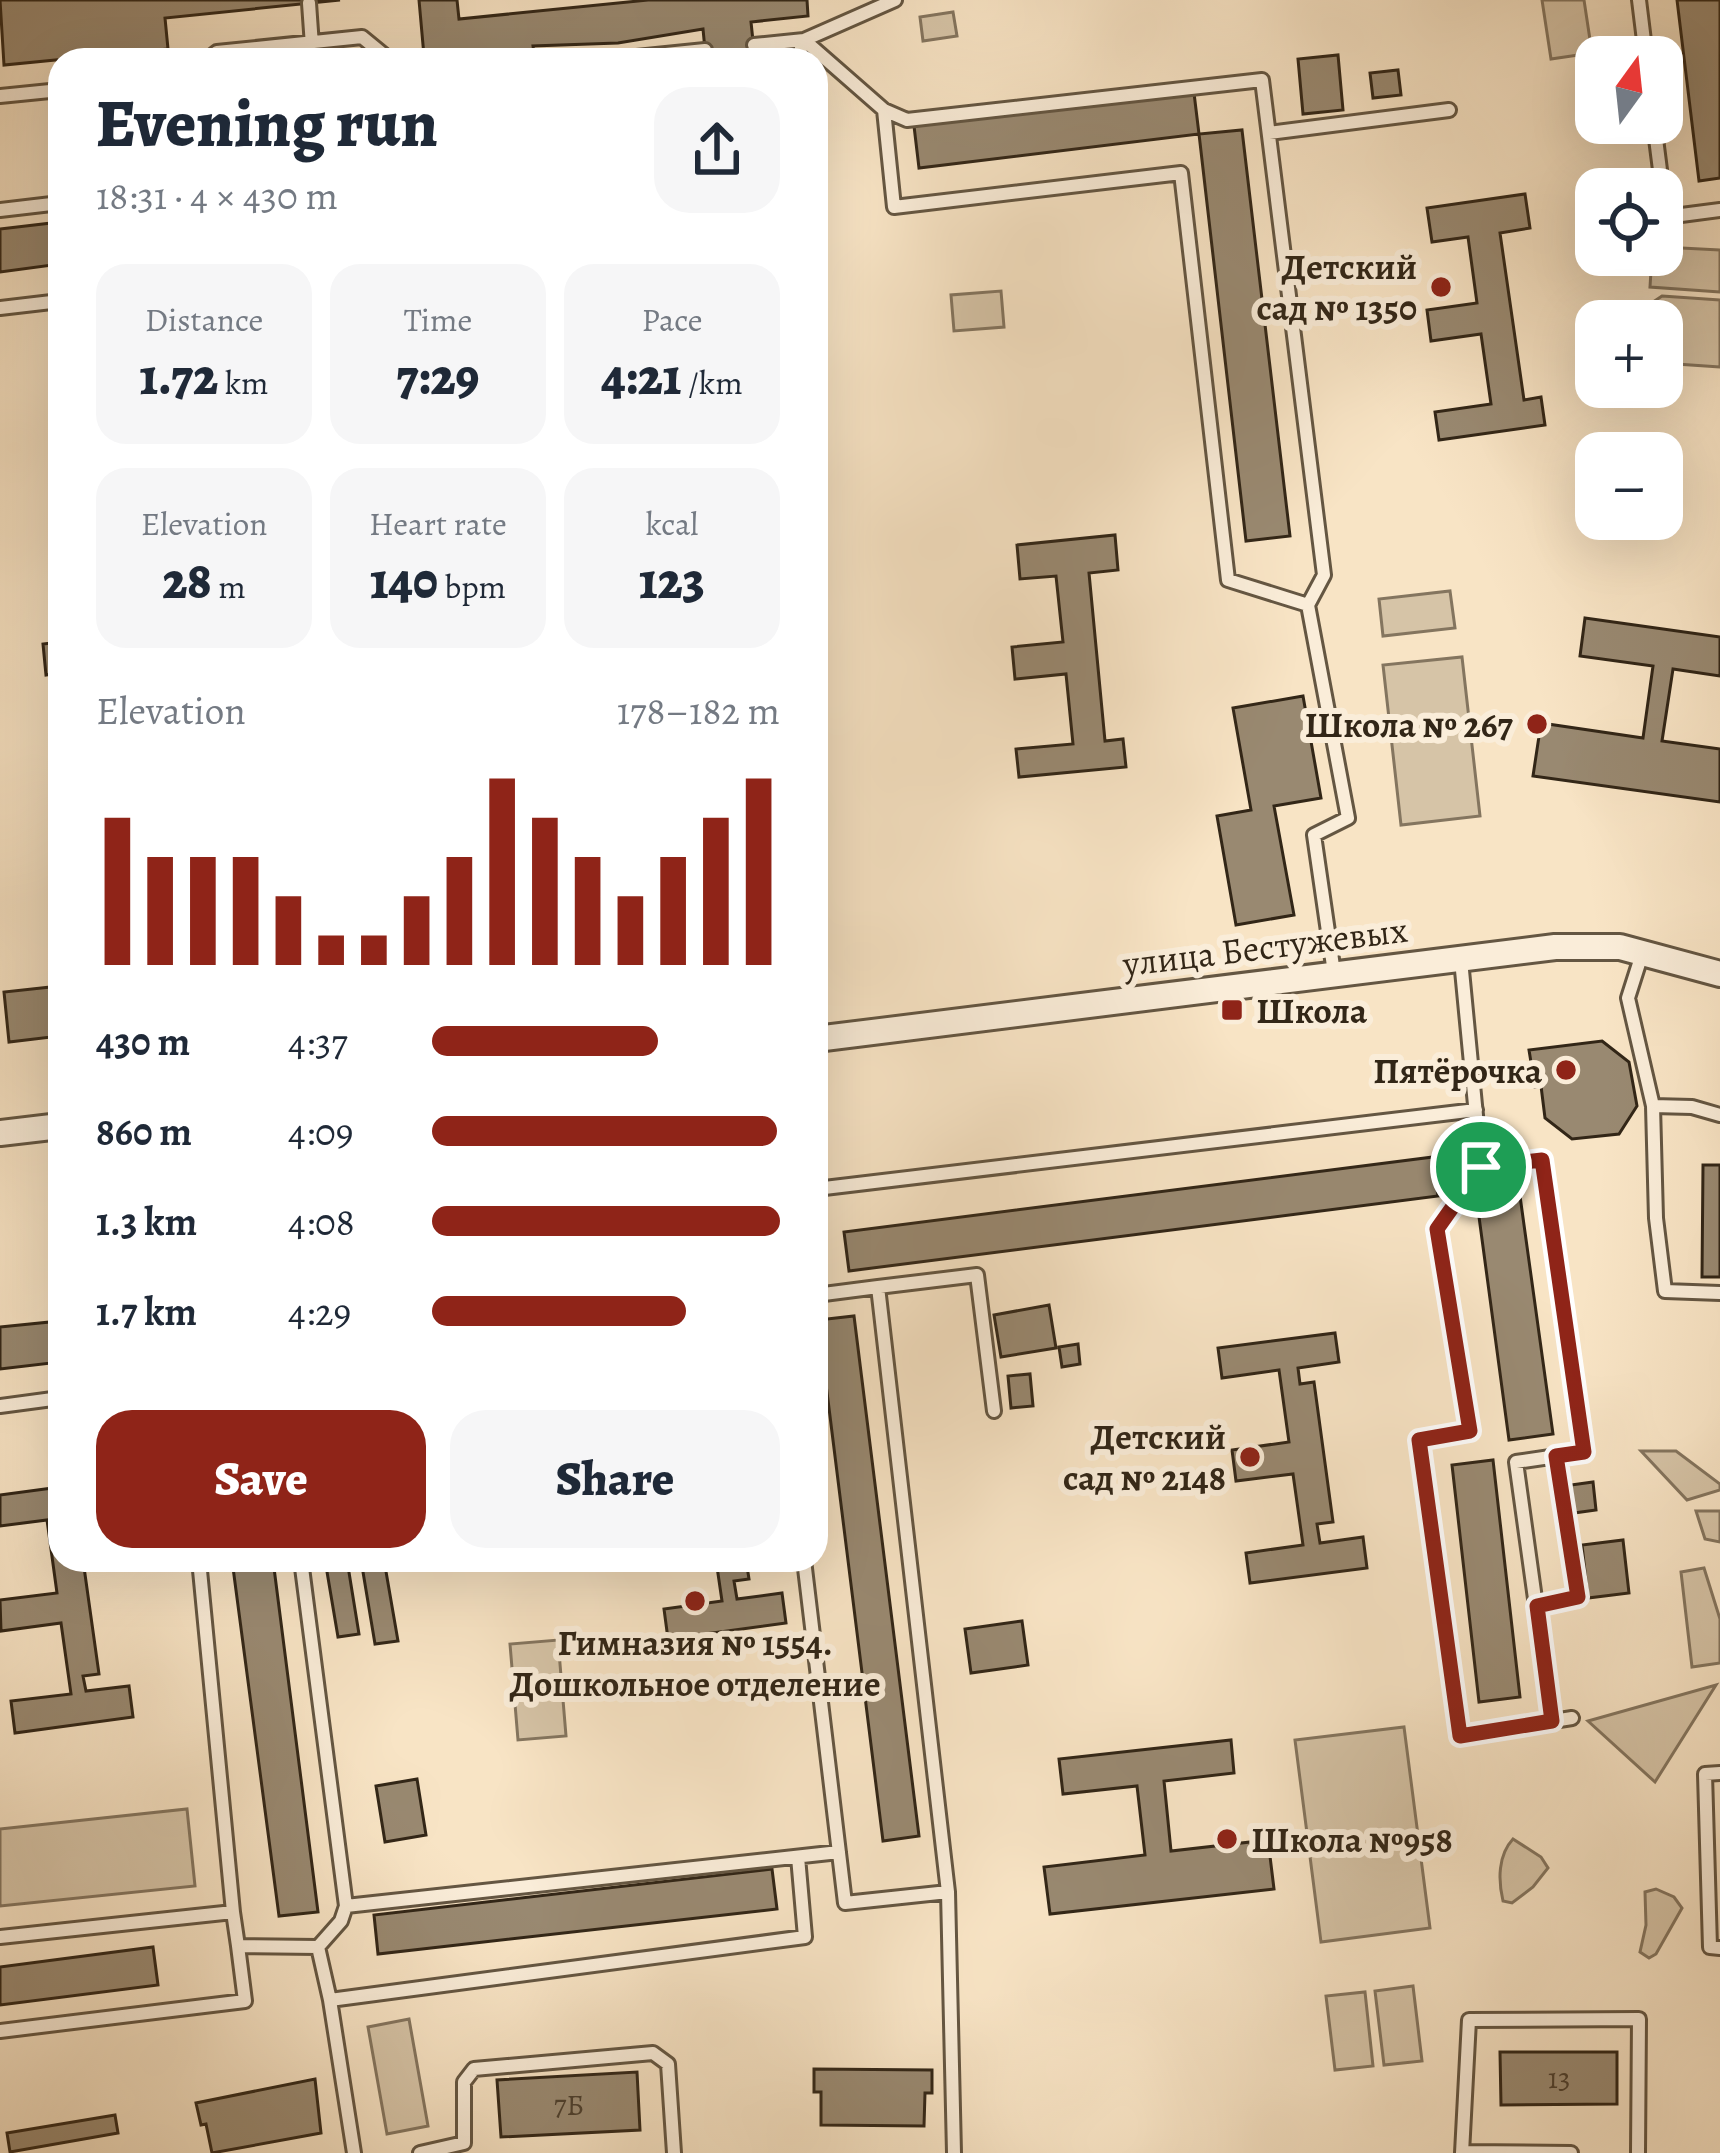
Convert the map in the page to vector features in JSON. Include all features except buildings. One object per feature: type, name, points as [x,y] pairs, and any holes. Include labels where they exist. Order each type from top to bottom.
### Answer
[{"type":"street","name":"улица Бестужевых","points":[[828,1032],[1556,946],[1620,947],[1720,974]]},
{"type":"street","points":[[0,1133],[48,1127]]},
{"type":"lane","points":[[754,45],[804,40],[895,0]]},
{"type":"lane","points":[[1639,0],[1643,36]]},
{"type":"lane","points":[[309,3],[313,48]]},
{"type":"lane","points":[[252,48],[362,37],[375,48]]},
{"type":"lane","points":[[801,48],[804,40]]},
{"type":"lane","points":[[804,40],[813,48]]},
{"type":"lane","points":[[828,61],[884,110],[907,120],[1262,80],[1324,575],[1308,605],[1348,818],[1314,835],[1334,973]]},
{"type":"lane","points":[[0,96],[48,91]]},
{"type":"lane","points":[[884,110],[894,207],[1181,173],[1228,580],[1308,605]]},
{"type":"lane","points":[[1269,133],[1449,110]]},
{"type":"lane","points":[[0,210],[48,204]]},
{"type":"lane","points":[[1683,215],[1720,210]]},
{"type":"lane","points":[[0,308],[48,303]]},
{"type":"lane","points":[[1642,952],[1628,998],[1653,1106],[1656,1218],[1665,1291],[1720,1293]]},
{"type":"lane","points":[[1461,958],[1481,1167],[1437,1229],[1470,1431],[1419,1440],[1460,1736],[1572,1718]]},
{"type":"lane","points":[[1653,1106],[1692,1107],[1720,1115]]},
{"type":"lane","points":[[828,1188],[1476,1110]]},
{"type":"lane","points":[[1481,1167],[1542,1160],[1584,1452],[1516,1462],[1552,1721]]},
{"type":"lane","points":[[828,1293],[977,1275],[994,1411]]},
{"type":"lane","points":[[878,1286],[948,1892],[954,2153]]},
{"type":"lane","points":[[0,1406],[48,1400]]},
{"type":"lane","points":[[1537,1606],[1578,1597],[1556,1456]]},
{"type":"lane","points":[[0,2031],[245,2001],[200,1572]]},
{"type":"lane","points":[[238,1946],[318,1947],[341,1921],[346,1906],[303,1572]]},
{"type":"lane","points":[[805,1572],[845,1903],[948,1892]]},
{"type":"lane","points":[[1720,1773],[1706,1774],[1710,1947],[1720,1948]]},
{"type":"lane","points":[[346,1906],[839,1852]]},
{"type":"lane","points":[[330,2000],[805,1937],[798,1857]]},
{"type":"lane","points":[[0,1937],[233,1912]]},
{"type":"lane","points":[[318,1947],[354,2153]]},
{"type":"lane","points":[[1571,2153],[1462,2153],[1469,2020],[1639,2019],[1639,2153]]},
{"type":"lane","points":[[420,2153],[464,2143],[464,2082],[474,2068],[652,2053],[668,2064],[674,2153]]},
{"type":"shaded area","points":[[1542,0],[1584,0],[1589,36],[1575,36],[1575,55],[1551,59]]},
{"type":"shaded area","points":[[953,12],[957,36],[923,41],[920,17]]},
{"type":"shaded area","points":[[1683,248],[1720,250],[1720,292],[1650,287],[1651,276],[1683,276]]},
{"type":"shaded area","points":[[1001,291],[1004,327],[954,331],[951,295]]},
{"type":"shaded area","points":[[1662,296],[1720,300],[1720,367],[1683,364],[1683,300],[1656,300]]},
{"type":"shaded area","points":[[1450,591],[1455,628],[1383,636],[1379,599]]},
{"type":"shaded area","points":[[1462,657],[1480,816],[1401,825],[1383,665]]},
{"type":"shaded area","points":[[1641,1451],[1676,1451],[1720,1484],[1720,1490],[1687,1500]]},
{"type":"shaded area","points":[[1696,1511],[1720,1511],[1720,1542],[1705,1539]]},
{"type":"shaded area","points":[[1704,1568],[1720,1619],[1720,1663],[1692,1667],[1681,1572]]},
{"type":"shaded area","points":[[558,1640],[566,1736],[518,1740],[510,1644]]},
{"type":"shaded area","points":[[1716,1685],[1655,1782],[1588,1721]]},
{"type":"shaded area","points":[[1404,1727],[1430,1928],[1321,1942],[1295,1740]]},
{"type":"shaded area","points":[[187,1809],[195,1886],[0,1906],[0,1829]]},
{"type":"shaded area","points":[[1513,1839],[1541,1857],[1548,1868],[1512,1903],[1503,1901],[1500,1876],[1504,1852]]},
{"type":"shaded area","points":[[1656,1889],[1674,1897],[1682,1908],[1656,1954],[1649,1958],[1640,1952],[1646,1925],[1645,1892]]},
{"type":"shaded area","points":[[1413,1986],[1422,2061],[1384,2065],[1375,1991]]},
{"type":"shaded area","points":[[1365,1992],[1373,2066],[1335,2070],[1326,1996]]},
{"type":"shaded area","points":[[409,2019],[428,2126],[387,2134],[368,2027]]},
{"type":"place","name":"Детский сад № 1350","points":[[1441,287]]},
{"type":"place","name":"Школа № 267","points":[[1537,724]]},
{"type":"place","name":"Школа","points":[[1232,1010]]},
{"type":"place","name":"Пятёрочка","points":[[1566,1070]]},
{"type":"place","name":"Детский сад № 2148","points":[[1250,1457]]},
{"type":"place","name":"Гимназия № 1554. Дошкольное отделение","points":[[695,1601]]},
{"type":"place","name":"Школа №958","points":[[1227,1839]]},
{"type":"route","points":[[1542,1160],[1584,1452],[1556,1456],[1578,1597],[1537,1606],[1552,1721],[1460,1736],[1419,1440],[1470,1431],[1437,1229],[1481,1167],[1542,1160]]}]
